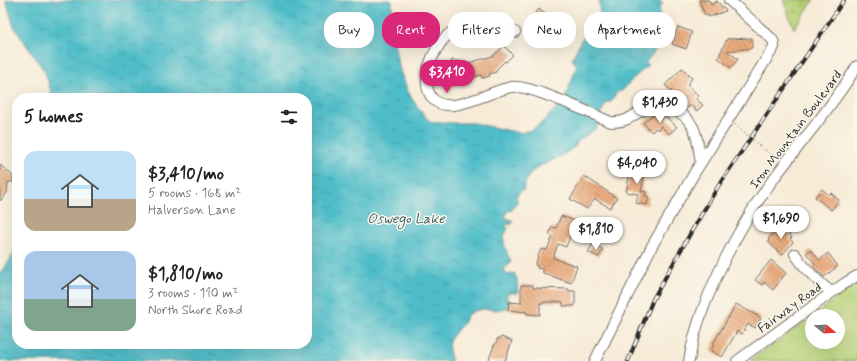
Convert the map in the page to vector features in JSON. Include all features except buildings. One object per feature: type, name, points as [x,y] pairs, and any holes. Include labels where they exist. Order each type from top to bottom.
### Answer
[{"type":"street","points":[[595,361],[652,246],[701,163],[774,47],[772,39],[729,0]]},
{"type":"street","points":[[448,35],[444,37],[437,48],[427,73],[427,89],[435,101],[441,104],[455,105],[512,86],[521,86],[611,122],[630,119],[644,110],[657,106],[671,108],[683,115],[693,126],[701,163]]},
{"type":"street","name":"Iron Mountain Boulevard","points":[[689,361],[700,314],[718,273],[750,213],[837,97],[857,66]]},
{"type":"street","points":[[794,254],[811,275],[831,292]]},
{"type":"street","name":"Fairway Road","points":[[816,309],[831,292],[857,276]]},
{"type":"street","name":"Fairway Road","points":[[737,361],[805,317]]},
{"type":"path","points":[[729,119],[757,144],[786,164]]},
{"type":"green space","points":[[783,0],[814,0],[794,29]]},
{"type":"green space","points":[[857,283],[857,361],[750,361],[805,322],[805,349],[845,349],[845,309],[822,309]]},
{"type":"water","name":"Oswego Lake","points":[[6,0],[392,0],[392,12],[382,12],[382,48],[396,48],[398,63],[406,87],[416,105],[429,121],[473,123],[520,133],[532,130],[543,122],[565,98],[577,66],[572,59],[584,37],[584,48],[657,48],[645,63],[648,65],[622,91],[617,92],[611,102],[607,102],[599,116],[600,122],[596,128],[577,142],[576,146],[535,169],[528,177],[523,191],[521,190],[515,199],[518,200],[511,211],[508,210],[505,217],[513,221],[511,225],[505,223],[508,229],[505,233],[504,241],[511,263],[504,269],[507,275],[514,273],[517,279],[518,293],[507,293],[507,300],[511,301],[510,308],[497,310],[483,309],[468,314],[462,325],[458,329],[457,328],[457,331],[449,342],[448,345],[452,361],[0,361],[0,273],[12,257],[12,349],[312,349],[312,93],[51,93],[45,72],[14,27]]},
{"type":"water","name":"Oswego Lake","points":[[599,0],[660,0],[663,4],[659,6],[660,12],[600,12]]},
{"type":"railway","points":[[628,361],[653,299],[719,185],[844,0]]}]
